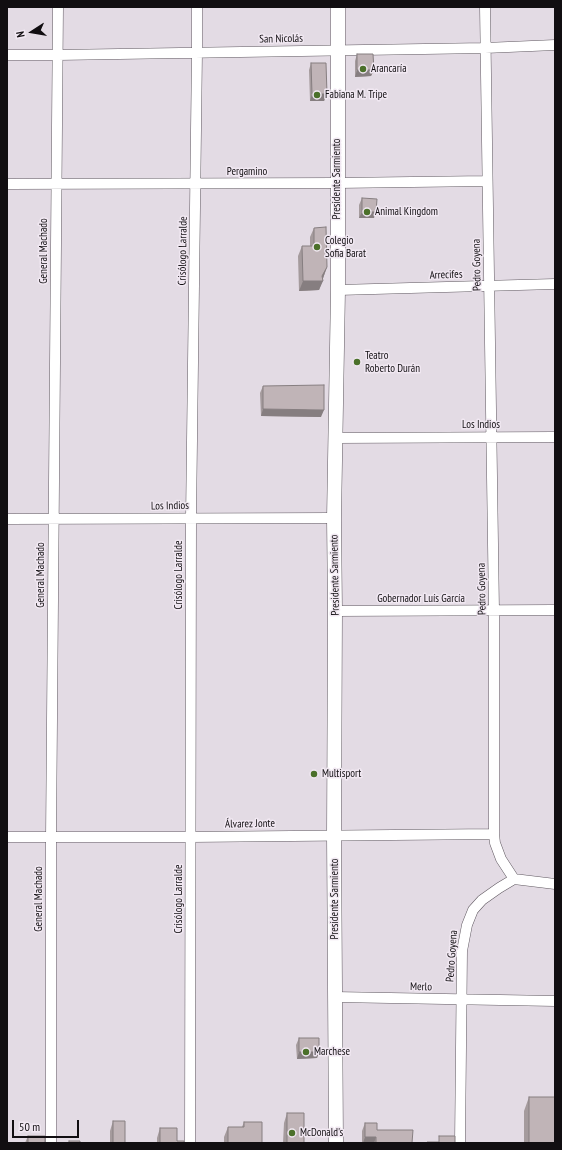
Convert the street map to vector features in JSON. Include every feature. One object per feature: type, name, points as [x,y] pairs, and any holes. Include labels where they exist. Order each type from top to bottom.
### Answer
[{"type":"main road","name":"Presidente Sarmiento","points":[[336,1143],[334,518],[338,290],[338,7]]},
{"type":"street","name":"General Machado","points":[[51,1143],[51,838],[58,7]]},
{"type":"street","name":"Crisólogo Larralde","points":[[190,1143],[191,518],[197,7]]},
{"type":"street","name":"Pedro Goyena","points":[[460,1143],[462,951],[467,925],[473,910],[482,900],[514,879],[501,859],[495,843],[494,834],[494,611],[485,7]]},
{"type":"street","name":"San Nicolás","points":[[7,55],[485,48],[555,45]]},
{"type":"street","name":"Pergamino","points":[[7,184],[487,181]]},
{"type":"street","name":"Arrecifes","points":[[338,290],[555,284]]},
{"type":"street","name":"Los Indios","points":[[335,438],[555,437]]},
{"type":"street","name":"Los Indios","points":[[7,519],[334,518]]},
{"type":"street","name":"Gobernador Luís García","points":[[335,611],[555,610]]},
{"type":"street","name":"Álvarez Jonte","points":[[7,837],[51,838],[494,834]]},
{"type":"street","points":[[514,879],[555,884]]},
{"type":"street","name":"Merlo","points":[[335,997],[555,1001]]},
{"type":"building","points":[[357,54],[373,54],[374,70],[357,70]]},
{"type":"building","points":[[311,63],[326,63],[327,94],[312,94]]},
{"type":"building","points":[[362,198],[377,199],[376,212],[362,212]]},
{"type":"building","points":[[326,227],[327,267],[322,276],[323,281],[303,281],[302,246],[314,246],[314,228]]},
{"type":"building","points":[[324,385],[324,410],[263,409],[263,386]]},
{"type":"building","points":[[299,1038],[319,1038],[319,1052],[299,1052]]},
{"type":"building","points":[[529,1097],[555,1097],[555,1143],[529,1143]]},
{"type":"building","points":[[287,1113],[304,1113],[304,1143],[287,1143]]},
{"type":"building","points":[[113,1121],[125,1121],[125,1143],[113,1143]]},
{"type":"building","points":[[244,1122],[262,1122],[262,1143],[228,1143],[228,1127],[244,1127]]},
{"type":"building","points":[[365,1123],[377,1123],[377,1130],[413,1130],[412,1143],[376,1143],[376,1137],[365,1137]]},
{"type":"building","points":[[160,1128],[177,1128],[177,1141],[184,1141],[184,1143],[160,1143]]},
{"type":"building","points":[[28,1136],[45,1136],[45,1143],[28,1143]]},
{"type":"building","points":[[439,1136],[455,1136],[455,1143],[427,1143],[439,1142]]},
{"type":"building","points":[[69,1141],[80,1141],[80,1143],[69,1143]]},
{"type":"place","name":"Arancaría","points":[[363,69]]},
{"type":"place","name":"Fabiana M. Tripe","points":[[317,95]]},
{"type":"place","name":"Animal Kingdom","points":[[367,212]]},
{"type":"place","name":"Colegio Sofia Barat","points":[[317,247]]},
{"type":"place","name":"Teatro Roberto Durán","points":[[357,362]]},
{"type":"place","name":"Multisport","points":[[314,774]]},
{"type":"place","name":"Marchese","points":[[306,1052]]},
{"type":"place","name":"McDonald's","points":[[292,1133]]}]
